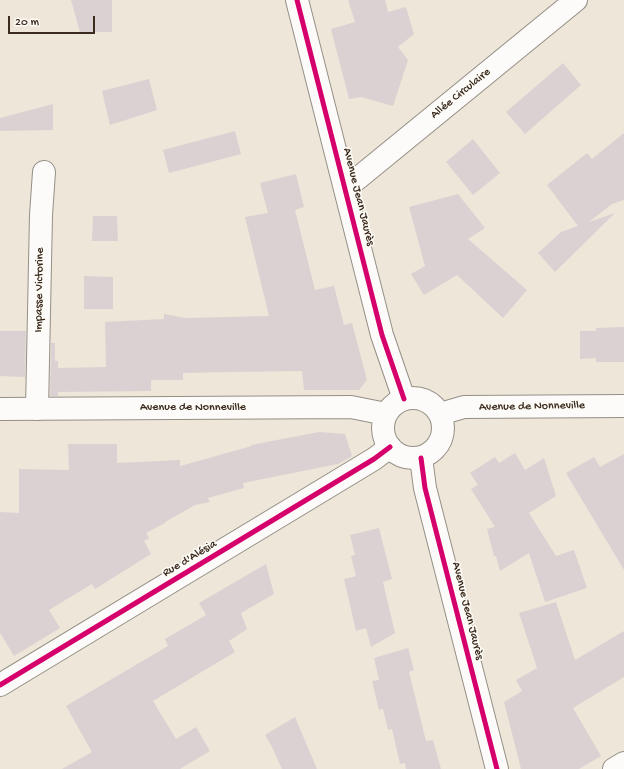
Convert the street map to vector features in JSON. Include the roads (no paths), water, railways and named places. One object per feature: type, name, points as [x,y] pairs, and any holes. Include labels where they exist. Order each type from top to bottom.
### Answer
[{"type":"street","name":"Avenue Jean Jaurès","points":[[298,0],[382,335],[404,399]]},
{"type":"street","name":"Allée Circulaire","points":[[346,188],[576,0]]},
{"type":"street","name":"Impasse Victorine","points":[[37,409],[41,216],[44,172]]},
{"type":"street","points":[[414,397],[425,400],[434,405],[440,414],[444,424],[443,435],[439,445],[431,453],[421,458],[410,458],[399,454],[390,447],[384,437],[383,425],[386,414],[393,404],[404,399],[414,397]]},
{"type":"street","name":"Avenue de Nonneville","points":[[440,414],[464,407],[624,406]]},
{"type":"street","name":"Avenue de Nonneville","points":[[0,409],[351,407],[386,414]]},
{"type":"street","name":"Rue d'Alésia","points":[[0,685],[374,459],[390,447]]},
{"type":"street","name":"Avenue Jean Jaurès","points":[[421,458],[425,488],[497,769]]},
{"type":"street","points":[[614,769],[624,763]]}]
